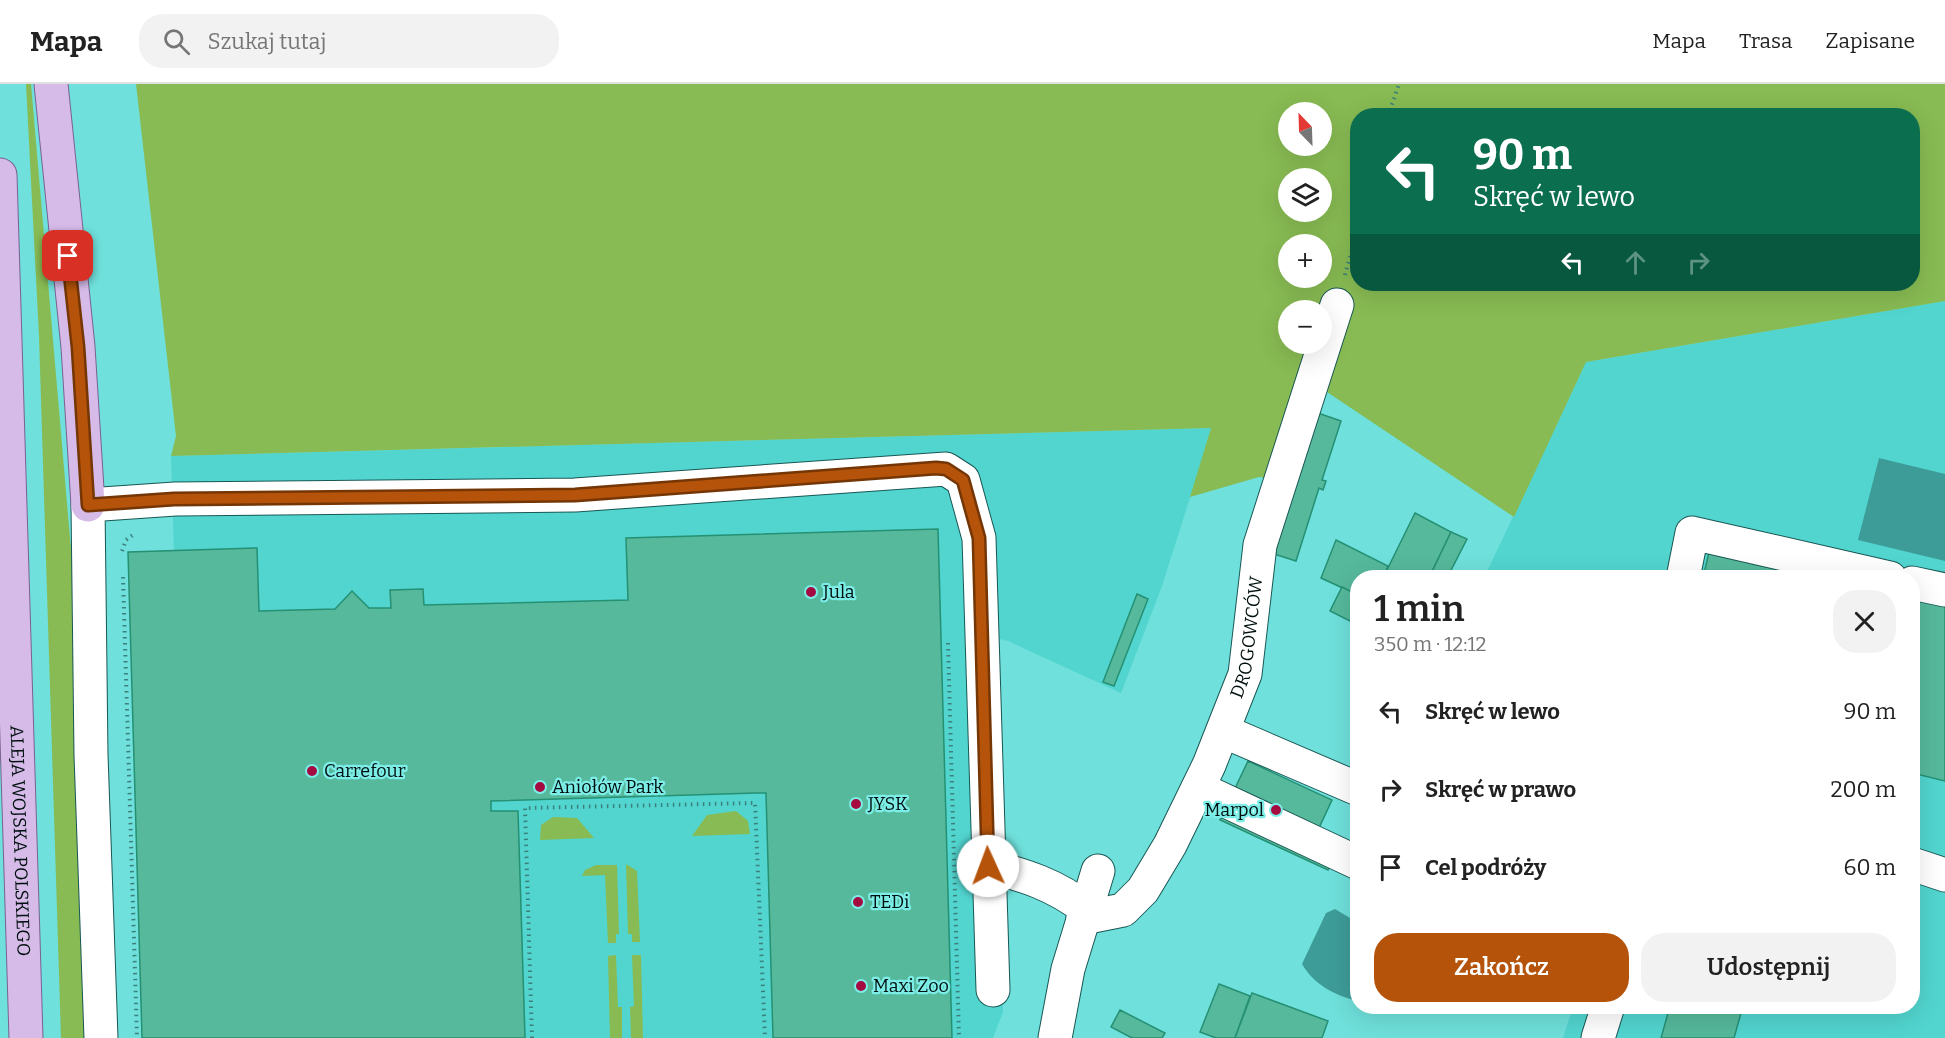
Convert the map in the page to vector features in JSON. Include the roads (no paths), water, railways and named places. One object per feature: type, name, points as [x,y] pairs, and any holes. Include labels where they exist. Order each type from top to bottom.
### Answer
[{"type":"main road","points":[[51,84],[78,347],[88,505]]},
{"type":"main road","name":"ALEJA WOJSKA POLSKIEGO","points":[[0,175],[26,1038]]},
{"type":"street","name":"DROGOWCÓW","points":[[1085,914],[1123,910],[1143,890],[1170,845],[1223,731],[1245,674],[1260,545],[1337,305]]},
{"type":"street","points":[[101,1038],[91,743],[88,505],[174,499],[575,495],[946,469],[963,480],[979,538],[993,990]]},
{"type":"street","points":[[1685,570],[1692,533],[1855,570]]},
{"type":"street","points":[[1920,585],[1945,590]]},
{"type":"street","points":[[1223,731],[1350,786]]},
{"type":"street","points":[[1198,788],[1350,859]]},
{"type":"street","points":[[988,866],[1048,884],[1085,914]]},
{"type":"street","points":[[1920,867],[1945,875]]},
{"type":"street","points":[[1055,1038],[1068,969],[1098,871]]},
{"type":"street","points":[[1598,1038],[1606,1014]]},
{"type":"water","points":[[1879,458],[1945,474],[1945,561],[1858,540]]},
{"type":"water","points":[[1335,909],[1350,918],[1350,999],[1319,983],[1302,964],[1326,913]]},
{"type":"place","name":"Jula","points":[[811,592]]},
{"type":"place","name":"Carrefour","points":[[312,771]]},
{"type":"place","name":"Aniołów Park","points":[[540,787]]},
{"type":"place","name":"JYSK","points":[[856,804]]},
{"type":"place","name":"Marpol","points":[[1276,810]]},
{"type":"place","name":"TEDi","points":[[858,902]]},
{"type":"place","name":"Maxi Zoo","points":[[861,986]]}]
